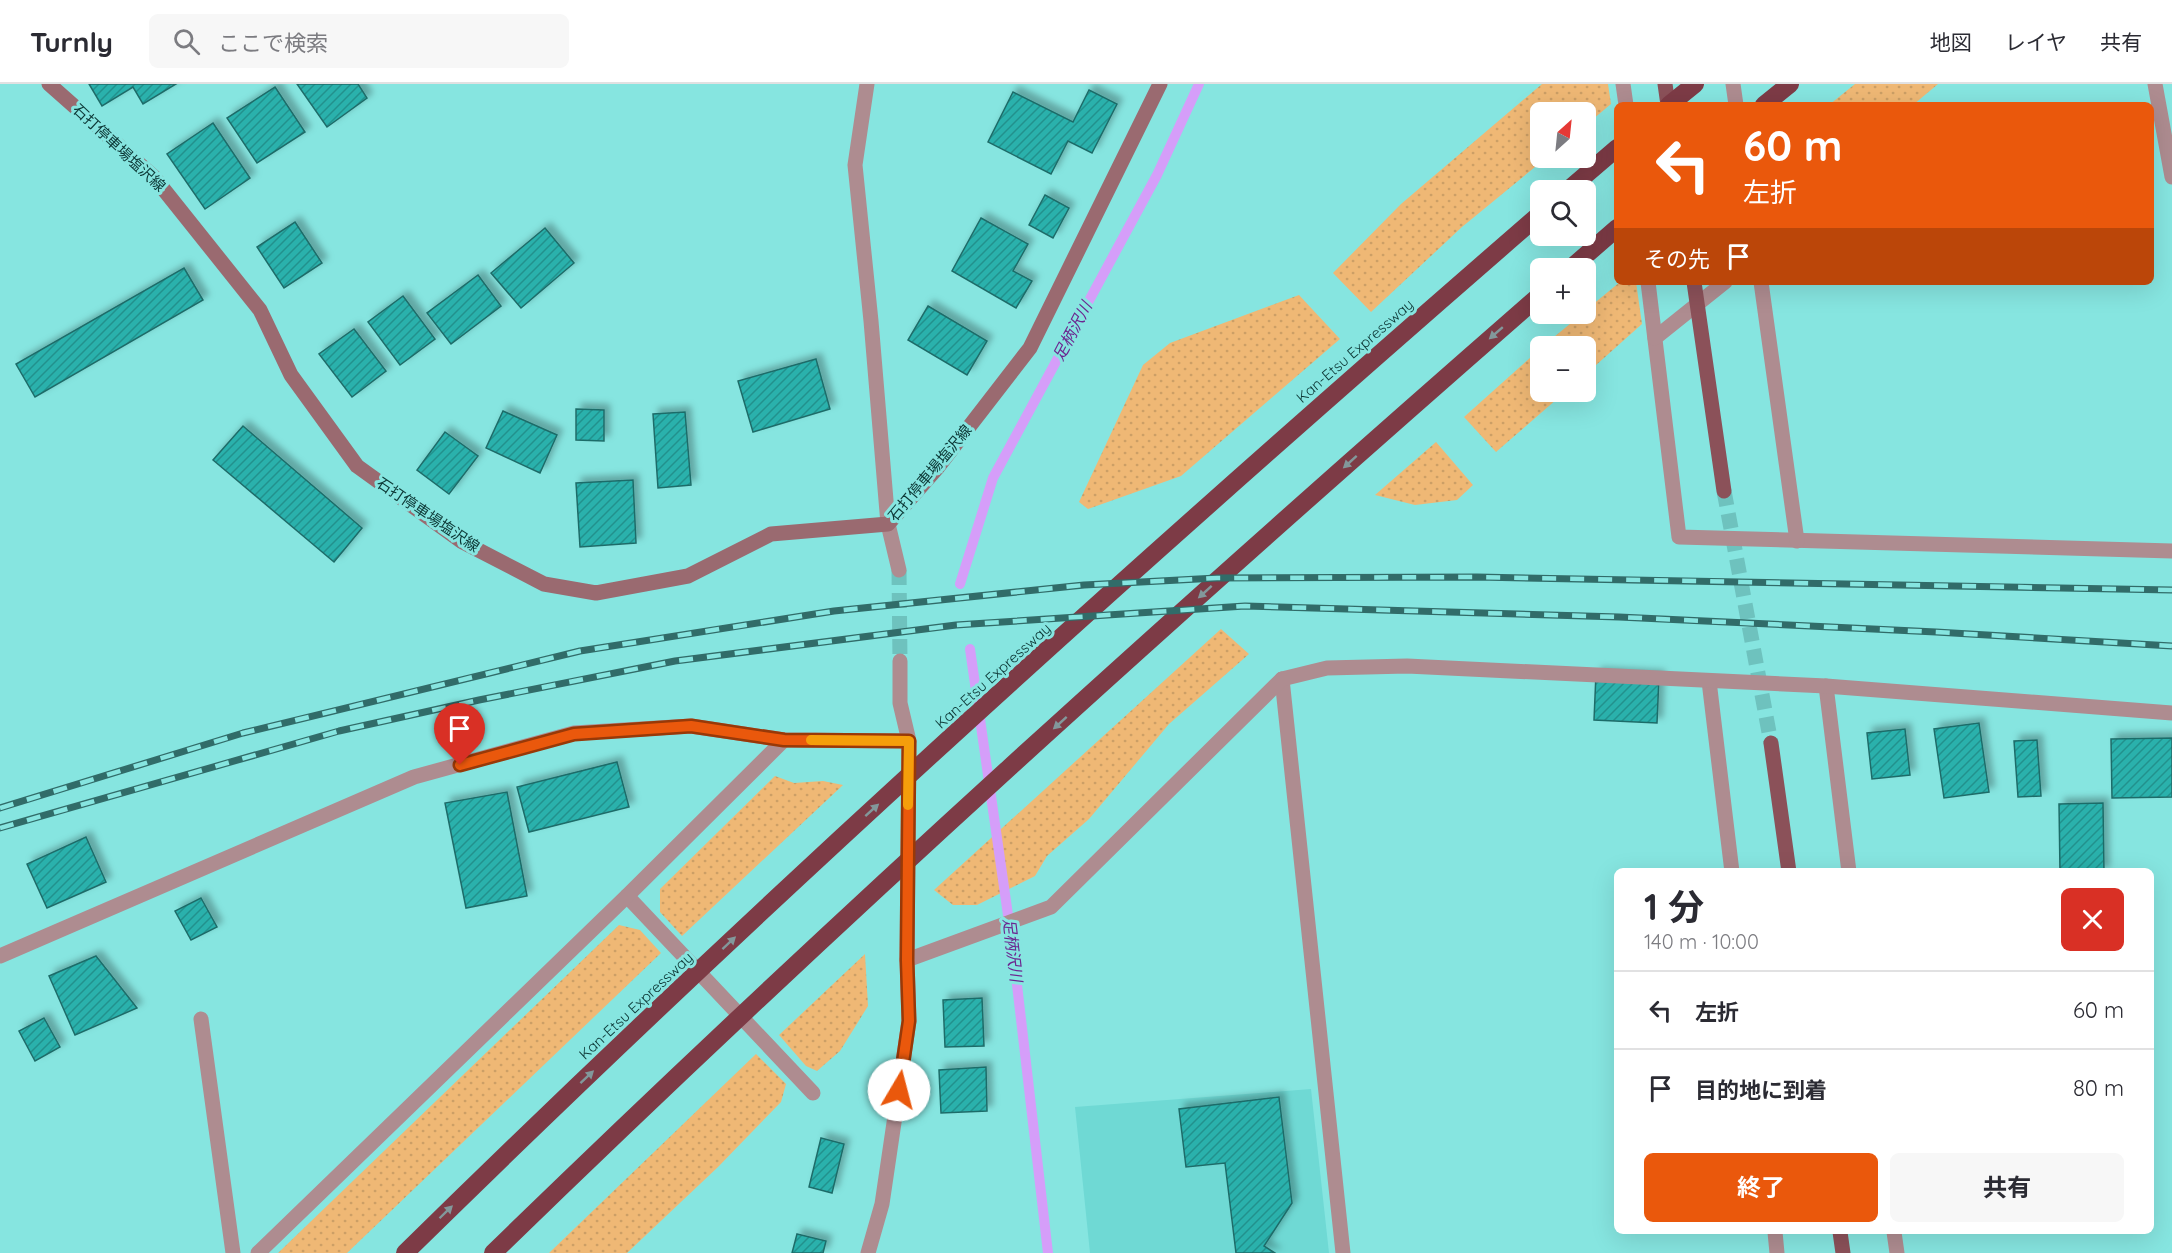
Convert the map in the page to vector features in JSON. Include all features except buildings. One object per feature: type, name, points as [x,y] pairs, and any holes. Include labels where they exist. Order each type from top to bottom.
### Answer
[{"type":"highway","points":[[1673,102],[1695,84]]},
{"type":"highway","points":[[1768,102],[1790,84]]},
{"type":"highway","points":[[1580,180],[1614,151]]},
{"type":"highway","name":"Kan-Etsu Expressway","points":[[405,1253],[784,891],[1057,641],[1320,406],[1530,223]]},
{"type":"highway","points":[[1582,258],[1614,231]]},
{"type":"highway","points":[[493,1253],[832,931],[1372,442],[1530,304]]},
{"type":"main road","name":"石打停車場塩沢線","points":[[49,84],[153,176],[260,310],[291,375],[357,466],[461,541],[544,584],[596,593],[688,576],[771,534],[888,524],[938,467],[1030,348],[1160,84]]},
{"type":"main road","points":[[1665,84],[1668,102]]},
{"type":"main road","points":[[1694,285],[1724,491]]},
{"type":"main road","points":[[1771,743],[1788,868]]},
{"type":"main road","points":[[1840,1234],[1843,1253]]},
{"type":"street","points":[[867,84],[855,165],[888,524],[899,570]]},
{"type":"street","points":[[1623,84],[1626,102]]},
{"type":"street","points":[[1733,84],[1736,102]]},
{"type":"street","points":[[2155,84],[2172,177]]},
{"type":"street","points":[[1648,285],[1679,537],[2172,551]]},
{"type":"street","points":[[1655,338],[1721,285]]},
{"type":"street","points":[[1761,285],[1797,541]]},
{"type":"street","points":[[868,1253],[882,1204],[909,1021],[907,960],[909,741],[900,703],[900,661]]},
{"type":"street","points":[[907,960],[1051,907],[1282,679],[1327,668],[1407,666],[1826,686],[2172,713]]},
{"type":"street","points":[[1282,679],[1343,1253]]},
{"type":"street","points":[[1709,681],[1732,868]]},
{"type":"street","points":[[1826,686],[1849,868]]},
{"type":"street","points":[[0,956],[414,777],[574,734],[691,726],[784,740],[909,741]]},
{"type":"street","points":[[258,1253],[627,896],[784,740]]},
{"type":"street","points":[[627,896],[813,1093]]},
{"type":"street","points":[[201,1019],[233,1253]]},
{"type":"street","points":[[1775,1234],[1777,1253]]},
{"type":"street","points":[[1894,1234],[1897,1253]]},
{"type":"shaded area","points":[[1542,84],[1608,84],[1611,104],[1596,117],[1596,102],[1530,102],[1530,168],[1534,168],[1462,227],[1371,312],[1333,273],[1401,204]]},
{"type":"shaded area","points":[[1855,84],[1938,84],[1917,102],[1833,102]]},
{"type":"shaded area","points":[[1616,285],[1636,285],[1642,324],[1596,365],[1596,336],[1555,336],[1570,324],[1596,324],[1596,302]]},
{"type":"shaded area","points":[[1299,295],[1340,339],[1181,476],[1088,509],[1079,502],[1143,365],[1170,343]]},
{"type":"shaded area","points":[[1530,358],[1530,402],[1554,402],[1496,452],[1464,417]]},
{"type":"shaded area","points":[[1436,442],[1473,485],[1457,500],[1415,505],[1375,495]]},
{"type":"shaded area","points":[[1221,629],[1249,654],[1169,724],[1089,819],[1047,856],[1035,876],[977,905],[953,905],[934,890]]},
{"type":"shaded area","points":[[775,776],[794,783],[823,781],[843,785],[682,936],[660,912],[660,889]]},
{"type":"shaded area","points":[[619,925],[640,930],[661,953],[347,1253],[278,1253]]},
{"type":"shaded area","points":[[865,954],[868,1006],[840,1051],[817,1071],[806,1066],[779,1035]]},
{"type":"shaded area","points":[[756,1054],[786,1084],[781,1102],[718,1167],[627,1253],[549,1253]]},
{"type":"shaded area","points":[[1311,1089],[1329,1253],[1090,1253],[1075,1107]]},
{"type":"waterway","name":"足柄沢川","points":[[960,584],[993,478],[1157,175],[1199,84]]},
{"type":"waterway","name":"足柄沢川","points":[[970,649],[1013,950],[1048,1253]]},
{"type":"tunnel","points":[[1724,491],[1771,743]]},
{"type":"tunnel","points":[[899,570],[900,661]]},
{"type":"railway","points":[[0,808],[243,733],[580,651],[834,611],[1084,585],[1217,578],[1477,577],[2172,590]]},
{"type":"railway","points":[[0,828],[339,731],[479,700],[675,661],[956,625],[1245,606],[1619,617],[2172,646]]},
{"type":"slow traffic","points":[[811,740],[909,741],[908,805]]},
{"type":"route","points":[[460,765],[574,734],[691,726],[784,740],[909,741],[907,960],[909,1021],[899,1090]]}]
